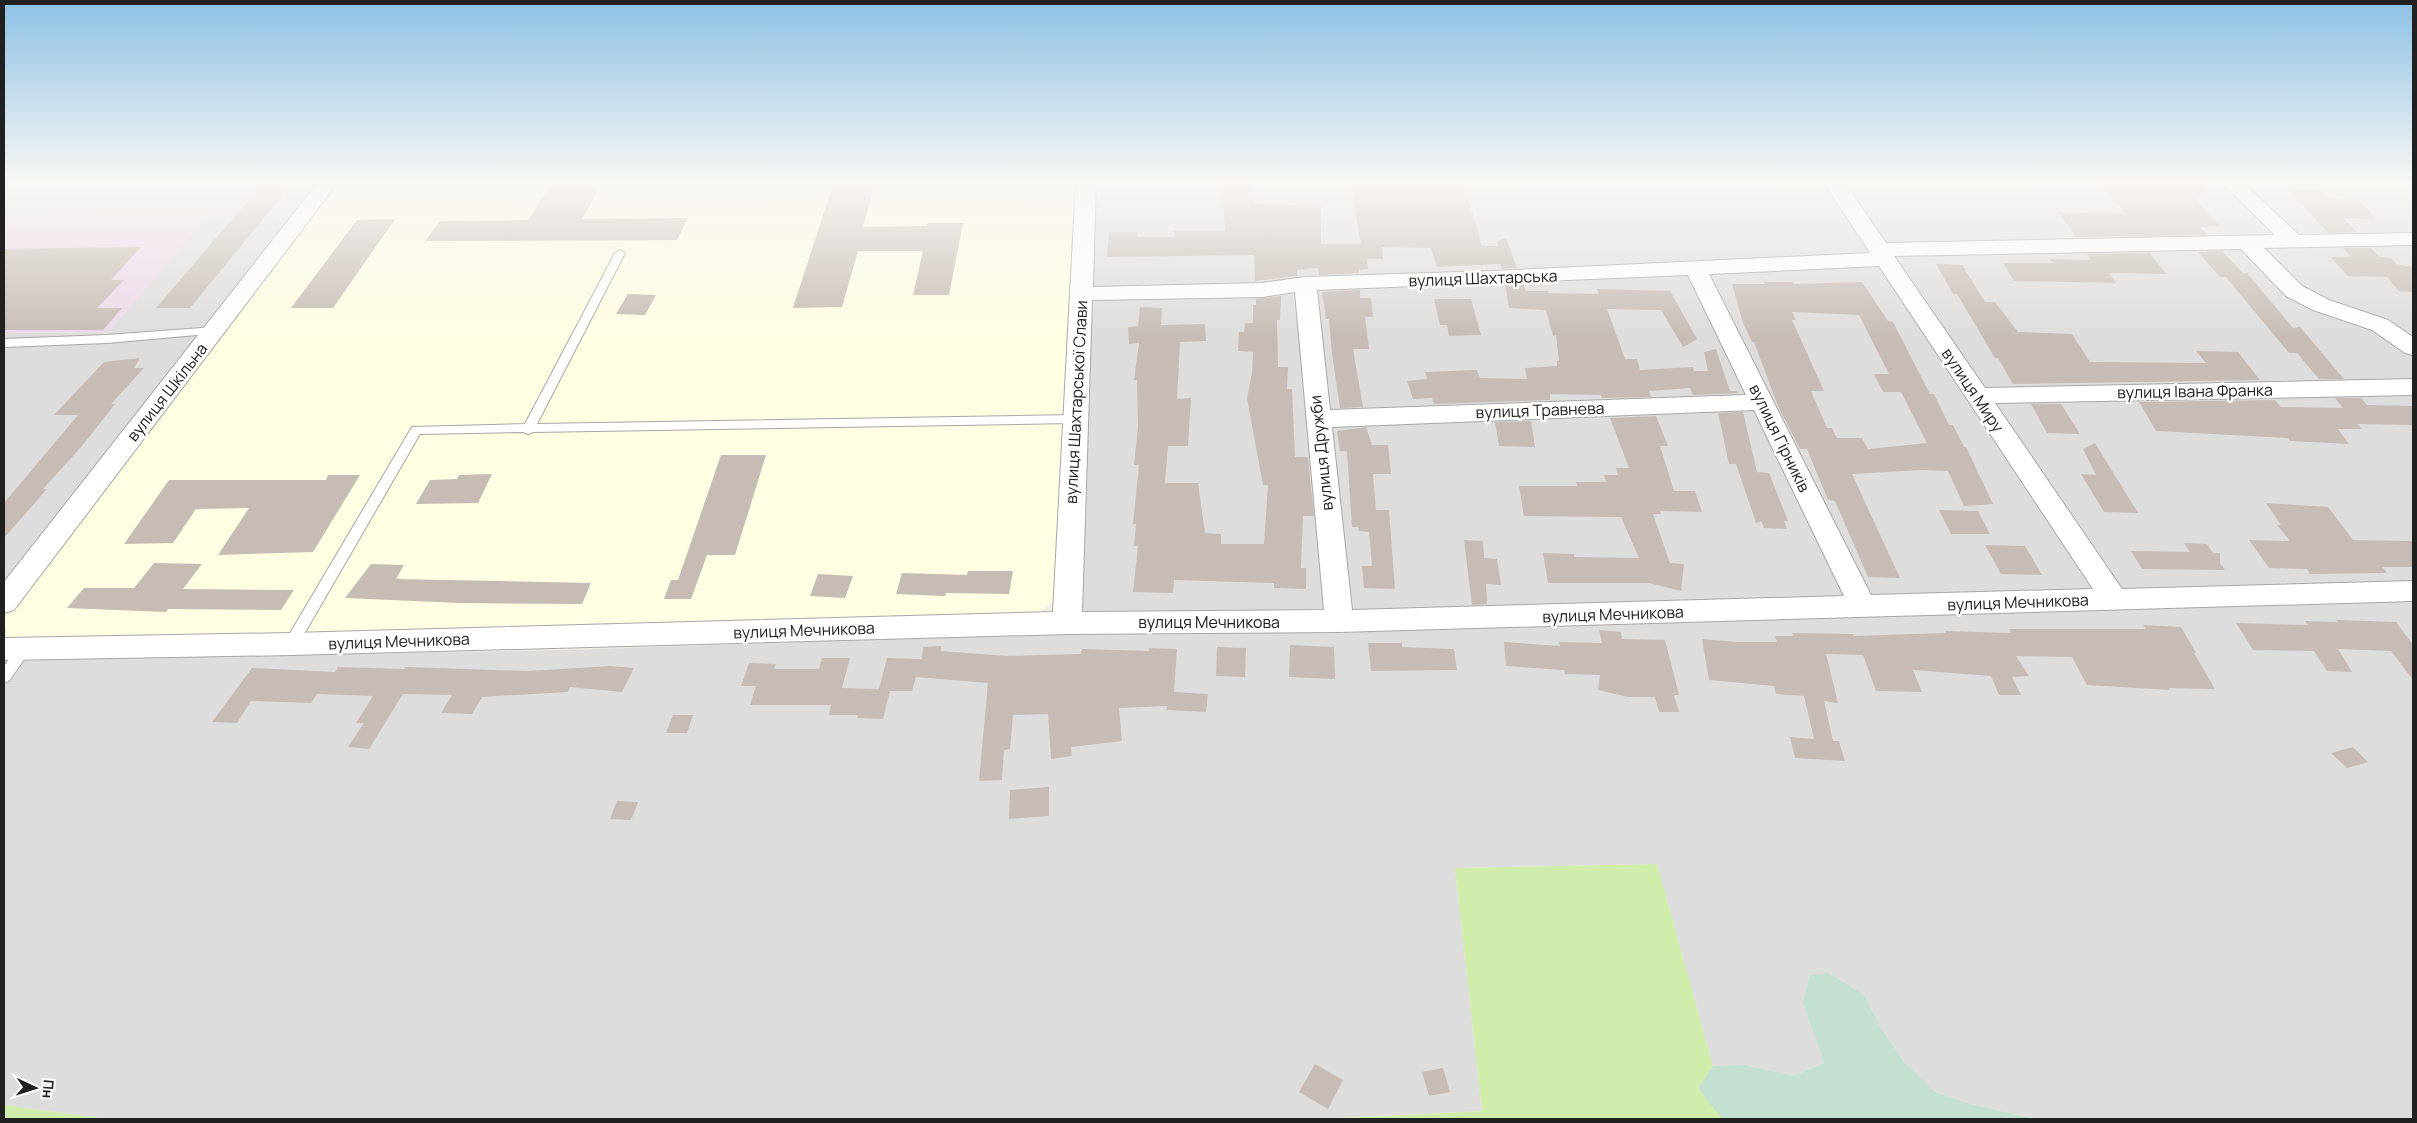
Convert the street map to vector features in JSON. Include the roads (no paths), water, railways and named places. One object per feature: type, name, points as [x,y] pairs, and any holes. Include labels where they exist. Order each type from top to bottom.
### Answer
[{"type":"street","name":"вулиця Шкільна","points":[[4,602],[289,233]]},
{"type":"street","name":"вулиця Шахтарської Слави","points":[[1067,622],[1074,419],[1084,233]]},
{"type":"street","name":"вулиця Миру","points":[[1868,233],[2114,599]]},
{"type":"street","points":[[2285,233],[2294,242]]},
{"type":"street","name":"вулиця Шахтарська","points":[[1082,294],[1262,290],[1305,284],[1696,269],[1882,254],[2413,238]]},
{"type":"street","points":[[2247,243],[2294,291],[2321,305],[2380,325],[2413,348]]},
{"type":"street","name":"вулиця Гірників","points":[[1696,269],[1863,607]]},
{"type":"street","name":"вулиця Дружби","points":[[1305,284],[1339,621]]},
{"type":"street","name":"вулиця Івана Франка","points":[[1977,396],[2413,387]]},
{"type":"street","name":"вулиця Травнева","points":[[1318,419],[1762,402]]},
{"type":"street","name":"вулиця Мечникова","points":[[15,648],[292,644],[1067,622],[1339,621],[2413,591]]},
{"type":"lane","points":[[528,430],[620,254]]},
{"type":"lane","points":[[4,342],[107,339],[215,331]]},
{"type":"lane","points":[[292,644],[416,430],[528,430],[1074,419]]},
{"type":"lane","points":[[4,677],[15,648]]}]
